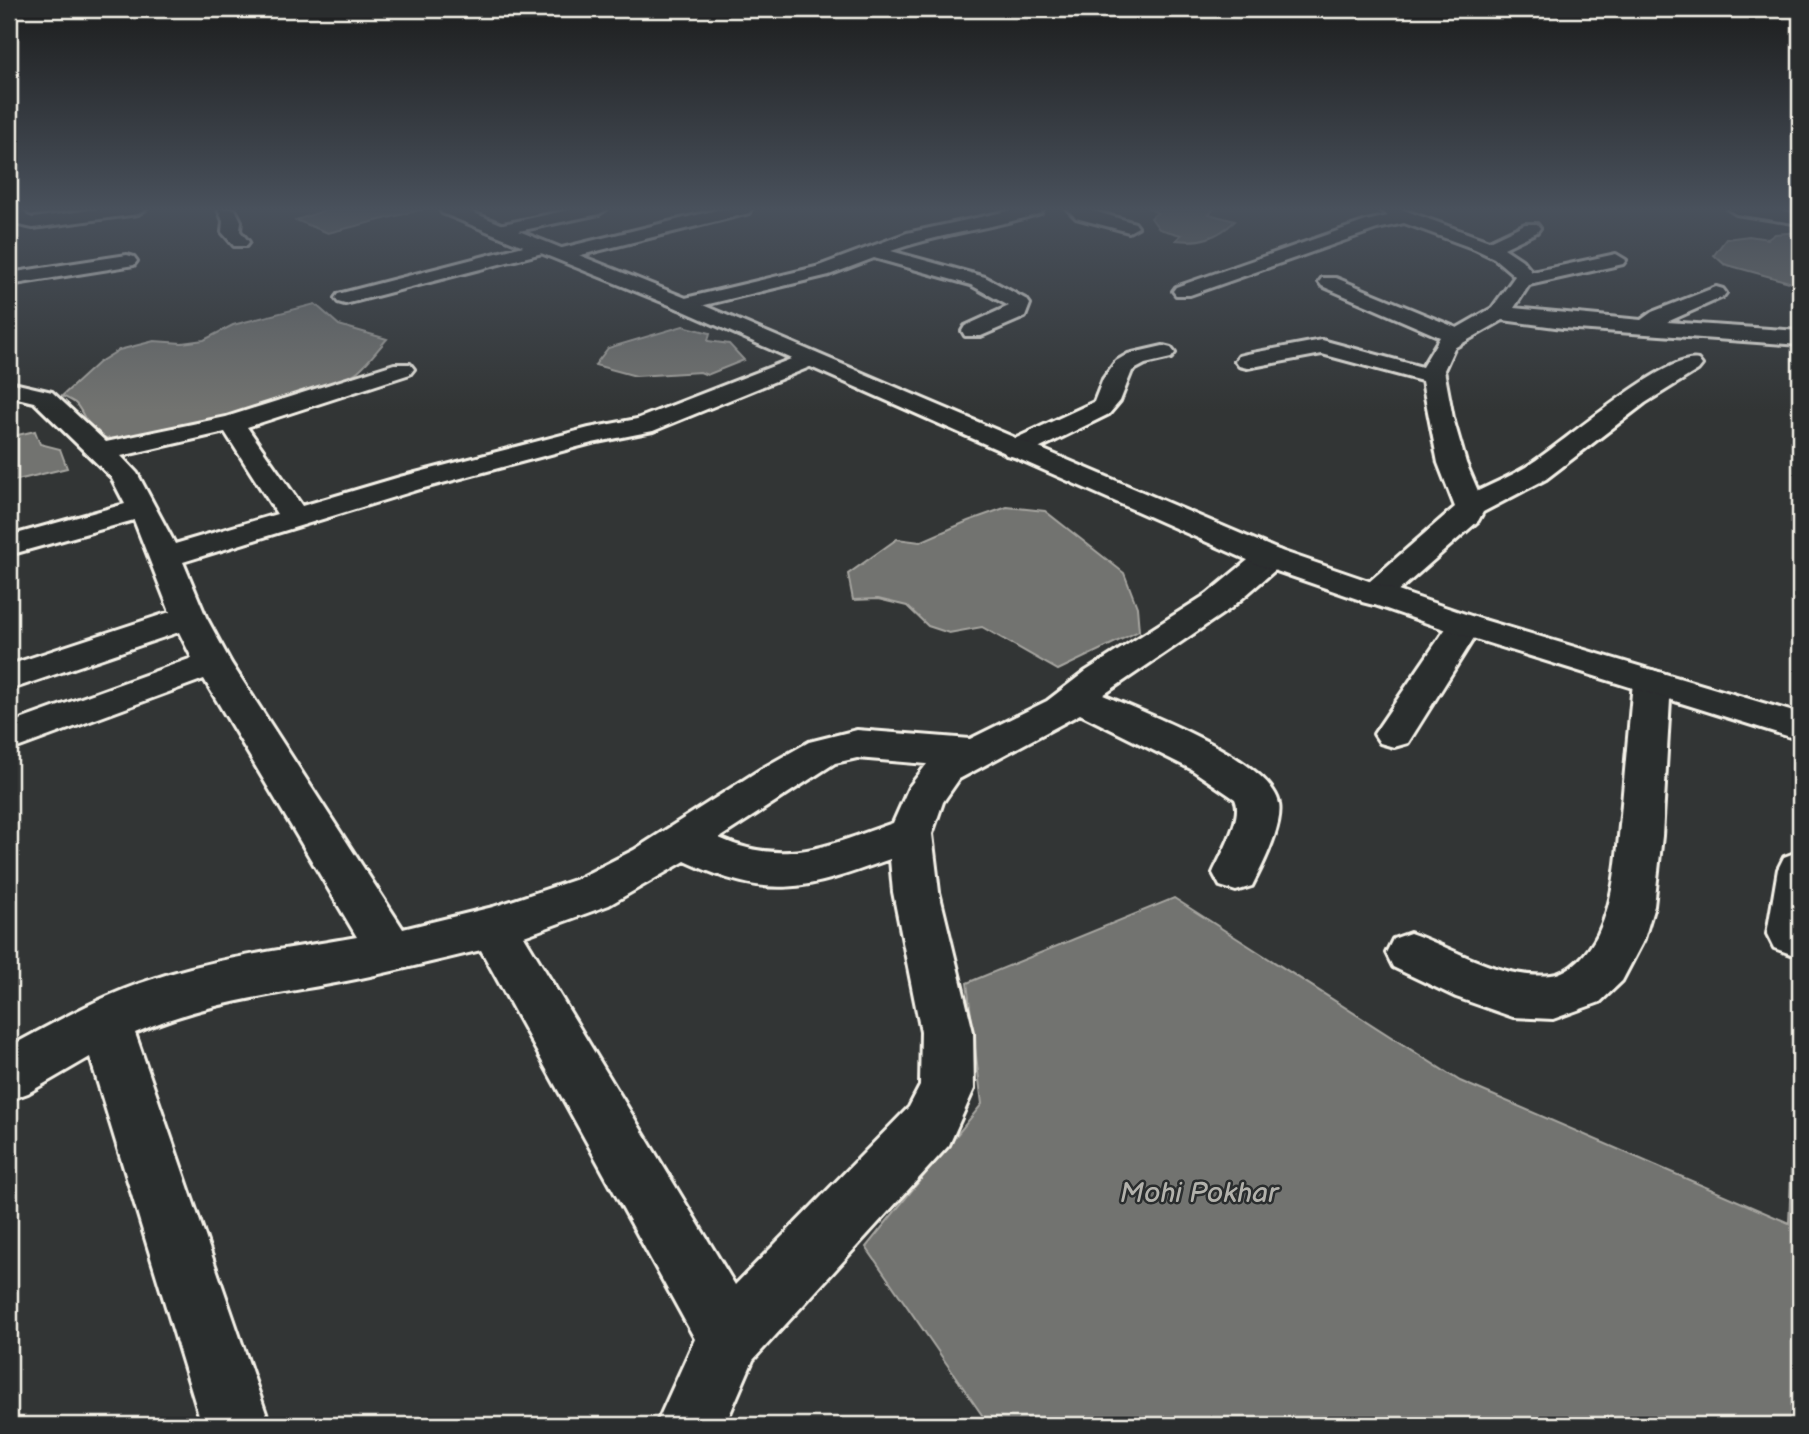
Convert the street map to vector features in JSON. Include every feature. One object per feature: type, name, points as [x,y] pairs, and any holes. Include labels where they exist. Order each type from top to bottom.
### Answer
[{"type":"street","points":[[9,279],[29,276]]},
{"type":"street","points":[[345,298],[440,276]]},
{"type":"street","points":[[615,276],[1270,558],[1465,625],[1800,727]]},
{"type":"street","points":[[684,304],[801,276]]},
{"type":"street","points":[[959,276],[998,289],[1021,306],[1017,312],[973,331]]},
{"type":"street","points":[[1184,291],[1227,276]]},
{"type":"street","points":[[1523,276],[1524,280]]},
{"type":"street","points":[[1470,507],[1449,452],[1432,370],[1445,344],[1500,313],[1524,280],[1543,276]]},
{"type":"street","points":[[1329,282],[1458,337]]},
{"type":"street","points":[[1647,326],[1660,317],[1716,293]]},
{"type":"street","points":[[1500,313],[1800,338]]},
{"type":"street","points":[[1247,361],[1321,347],[1433,377]]},
{"type":"street","points":[[1016,449],[1100,409],[1108,400],[1114,380],[1123,365],[1163,353]]},
{"type":"street","points":[[163,558],[410,483],[589,436],[644,425],[809,359]]},
{"type":"street","points":[[1374,595],[1466,515],[1470,507],[1536,472],[1636,398],[1690,365]]},
{"type":"street","points":[[100,452],[232,423],[402,369]]},
{"type":"street","points":[[9,389],[43,397],[122,473],[151,524],[189,617],[213,663],[391,952]]},
{"type":"street","points":[[232,423],[295,519]]},
{"type":"street","points":[[9,546],[141,509]]},
{"type":"street","points":[[690,1425],[730,1336],[929,1126],[947,1089],[947,1032],[916,892],[910,834],[924,798],[945,769],[1061,710],[1099,679],[1219,601],[1270,558]]},
{"type":"street","points":[[9,678],[189,617]]},
{"type":"street","points":[[1394,734],[1465,625]]},
{"type":"street","points":[[9,738],[213,663]]},
{"type":"street","points":[[1410,953],[1483,987],[1516,996],[1569,994],[1589,983],[1607,964],[1619,946],[1638,879],[1652,682]]},
{"type":"street","points":[[1076,697],[1225,767],[1251,789],[1258,801],[1257,816],[1236,873]]},
{"type":"street","points":[[9,1075],[105,1022],[155,1000],[228,981],[391,952],[493,928],[593,892],[650,862],[776,779],[823,752],[857,744],[977,754]]},
{"type":"street","points":[[683,841],[731,862],[774,871],[799,869],[910,834]]},
{"type":"street","points":[[1791,933],[1800,869]]},
{"type":"street","points":[[493,928],[730,1336]]},
{"type":"street","points":[[105,1022],[236,1425]]},
{"type":"water","points":[[1767,276],[1800,276],[1800,285]]},
{"type":"water","points":[[315,304],[339,325],[387,339],[358,371],[312,391],[276,404],[194,426],[126,438],[107,438],[95,433],[76,404],[62,396],[98,363],[119,350],[154,341],[182,343],[204,340],[233,325]]},
{"type":"water","points":[[683,326],[710,333],[708,341],[729,344],[744,360],[707,375],[700,372],[636,376],[595,365],[608,348]]},
{"type":"water","points":[[35,431],[40,444],[60,449],[67,468],[9,482],[9,437]]},
{"type":"water","points":[[1007,507],[1045,511],[1124,573],[1137,607],[1139,631],[1058,670],[982,627],[949,633],[928,626],[907,606],[878,599],[853,600],[848,574],[897,539],[920,542]]},
{"type":"water","name":"Mohi Pokhar","points":[[1174,898],[1460,1081],[1789,1223],[1793,1129],[1800,1132],[1800,1425],[989,1425],[866,1247],[982,1104],[967,983]]}]
